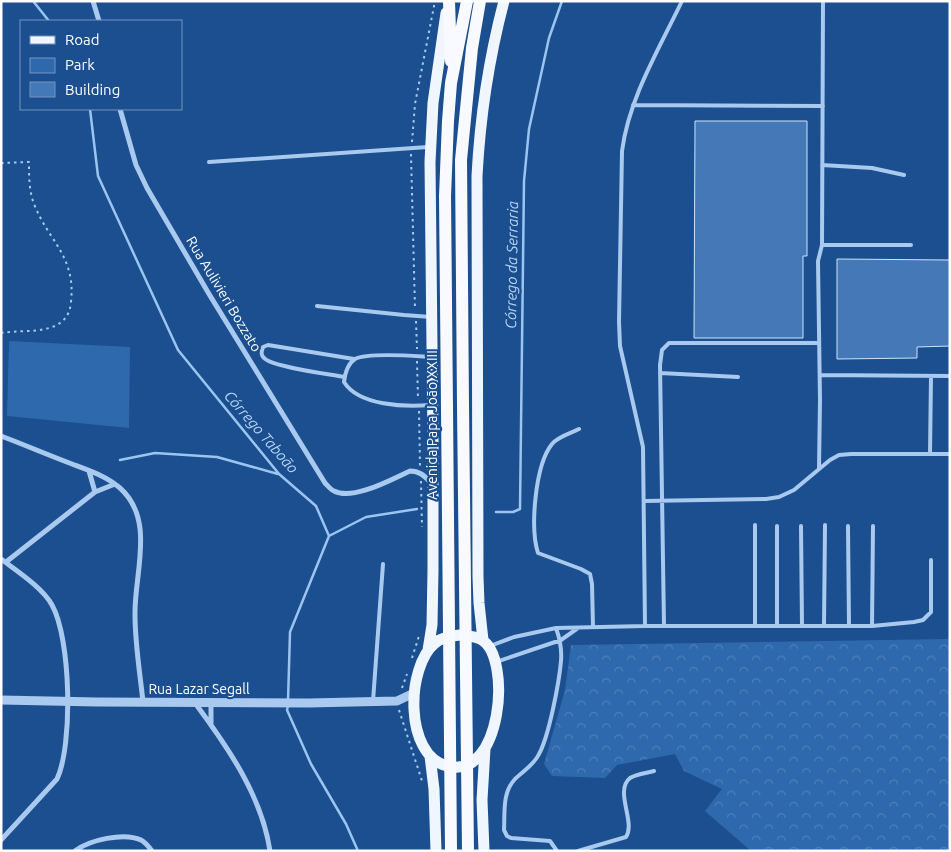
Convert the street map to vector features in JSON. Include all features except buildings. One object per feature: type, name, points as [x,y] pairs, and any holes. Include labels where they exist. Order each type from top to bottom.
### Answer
[{"type":"highway","points":[[449,1],[451,83]]},
{"type":"highway","name":"Avenida Papa João XXIII","points":[[451,851],[445,196],[451,83],[467,1]]},
{"type":"highway","points":[[468,851],[461,160],[472,48],[480,1]]},
{"type":"highway","points":[[472,48],[486,1]]},
{"type":"main road","name":"Avenida Papa João XXIII","points":[[428,650],[432,618],[433,485],[430,147],[433,103],[449,1]]},
{"type":"main road","points":[[486,644],[475,637],[460,635],[446,637],[428,650],[418,671],[414,693],[417,730],[422,744],[430,756],[446,766],[463,766],[475,760],[485,749],[494,730],[498,715],[496,662],[486,644],[479,610],[476,226],[477,176],[482,114],[504,1]]},
{"type":"main road","points":[[484,851],[482,800],[485,749]]},
{"type":"main road","points":[[430,756],[434,789],[436,851]]},
{"type":"street","points":[[92,1],[99,20]]},
{"type":"street","name":"Rua Aulivieri Bozzato","points":[[120,110],[136,165],[148,188],[209,294],[325,483],[334,492],[347,493],[372,488],[410,471],[420,473]]},
{"type":"street","points":[[1,436],[89,471],[115,484],[130,500],[140,525],[141,555],[135,620],[143,702]]},
{"type":"street","points":[[89,471],[94,492]]},
{"type":"street","points":[[420,473],[433,485]]},
{"type":"street","points":[[1,840],[57,779],[62,768],[65,752],[67,701],[65,659],[60,631],[52,606],[44,595],[4,561],[94,492],[115,484]]},
{"type":"street","name":"Rua Lazar Segall","points":[[1,700],[195,703],[398,701],[414,693]]},
{"type":"street","name":"Rua Lazar Segall","points":[[398,701],[414,710]]},
{"type":"street","points":[[195,703],[227,746],[260,813],[270,851]]},
{"type":"street","points":[[211,703],[211,724]]},
{"type":"street","points":[[75,851],[95,842],[120,837],[140,840],[149,846],[152,851]]},
{"type":"lane","points":[[645,626],[643,447],[620,346],[622,151],[624,131],[634,105],[682,1]]},
{"type":"lane","points":[[819,468],[818,261],[822,245],[823,1]]},
{"type":"lane","points":[[634,105],[823,106]]},
{"type":"lane","points":[[209,162],[430,147]]},
{"type":"lane","points":[[822,165],[872,168],[904,175]]},
{"type":"lane","points":[[822,245],[911,245]]},
{"type":"lane","points":[[317,306],[431,317]]},
{"type":"lane","points":[[664,626],[660,373],[662,350],[669,343],[819,343]]},
{"type":"lane","points":[[345,377],[275,364],[263,357],[261,353],[263,347],[268,345],[354,359],[365,356],[432,357]]},
{"type":"lane","points":[[354,359],[346,370],[344,382],[349,390],[366,399],[408,406],[433,405]]},
{"type":"lane","points":[[660,373],[738,378]]},
{"type":"lane","points":[[820,375],[950,376]]},
{"type":"lane","points":[[930,454],[931,376]]},
{"type":"lane","points":[[579,429],[552,443],[541,466],[533,516],[534,541],[538,553],[590,574],[593,627]]},
{"type":"lane","points":[[644,501],[751,500],[779,497],[794,490],[819,468],[839,456],[851,454],[950,454]]},
{"type":"lane","points":[[755,525],[755,626]]},
{"type":"lane","points":[[824,626],[825,525]]},
{"type":"lane","points":[[777,526],[777,626]]},
{"type":"lane","points":[[801,526],[802,626]]},
{"type":"lane","points":[[848,526],[848,626]]},
{"type":"lane","points":[[872,626],[873,526]]},
{"type":"lane","points":[[486,644],[556,628],[872,626],[914,622],[928,617],[932,612],[931,560]]},
{"type":"lane","points":[[373,701],[383,564]]},
{"type":"lane","points":[[556,628],[560,640],[561,660],[559,678],[544,742],[532,764],[515,779],[507,790],[504,830],[507,836],[511,838],[550,842],[557,851]]},
{"type":"lane","points":[[496,662],[560,640],[578,628]]},
{"type":"lane","points":[[578,851],[626,837],[629,830],[625,798],[628,782],[631,777],[654,771]]},
{"type":"path","points":[[422,528],[410,164],[415,104],[435,1]]},
{"type":"path","points":[[1,164],[29,162],[30,190],[34,204],[66,259],[72,286],[70,309],[63,322],[52,327],[36,330],[1,333]]},
{"type":"path","points":[[410,664],[420,635]]},
{"type":"path","points":[[408,672],[398,701],[400,717],[423,785]]},
{"type":"green space","points":[[9,341],[130,347],[129,428],[7,416]]},
{"type":"green space","points":[[950,639],[950,851],[751,851],[705,811],[722,789],[684,771],[675,754],[617,765],[605,778],[552,776],[544,764],[565,690],[571,645]]},
{"type":"waterway","name":"Córrego Taboão","points":[[33,1],[48,20]]},
{"type":"waterway","name":"Córrego da Serraria","points":[[496,512],[513,512],[520,509],[524,181],[529,129],[549,38],[562,1]]},
{"type":"waterway","name":"Córrego Taboão","points":[[90,110],[98,176],[178,350],[279,474],[316,506],[329,536],[290,632],[288,701]]},
{"type":"waterway","points":[[120,460],[155,453],[217,457],[278,474]]},
{"type":"waterway","name":"Córrego da Serraria","points":[[329,536],[366,517],[417,509]]},
{"type":"waterway","name":"Córrego Taboão","points":[[288,706],[287,710],[311,764],[346,824],[358,851]]}]
